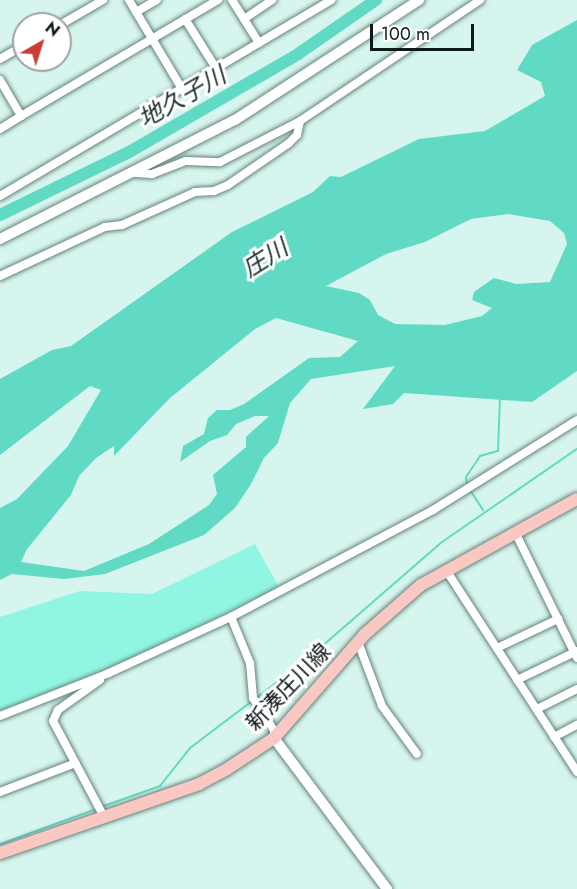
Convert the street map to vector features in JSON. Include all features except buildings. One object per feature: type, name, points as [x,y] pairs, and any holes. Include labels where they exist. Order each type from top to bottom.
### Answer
[{"type":"main road","points":[[0,239],[136,173],[235,120],[419,0]]},
{"type":"main road","name":"新湊庄川線","points":[[0,853],[199,783],[274,738],[358,642],[421,585],[577,499]]},
{"type":"main road","points":[[274,738],[387,889]]},
{"type":"street","points":[[72,16],[89,3],[103,0]]},
{"type":"street","points":[[129,0],[182,88]]},
{"type":"street","points":[[136,12],[157,0]]},
{"type":"street","points":[[0,129],[218,0]]},
{"type":"street","points":[[232,0],[259,43]]},
{"type":"street","points":[[244,19],[272,0]]},
{"type":"street","points":[[0,196],[331,0]]},
{"type":"street","points":[[136,173],[152,174],[186,161],[220,162],[300,121],[480,0]]},
{"type":"street","points":[[185,19],[216,68]]},
{"type":"street","points":[[0,80],[21,116]]},
{"type":"street","points":[[0,276],[105,227],[122,225],[195,192],[214,191],[228,185],[289,143],[297,135],[300,121]]},
{"type":"street","points":[[0,716],[109,673],[231,617],[433,510],[577,420]]},
{"type":"street","points":[[516,534],[576,654],[517,680]]},
{"type":"street","points":[[446,570],[577,772]]},
{"type":"street","points":[[231,617],[250,663],[255,700],[274,730],[274,738]]},
{"type":"street","points":[[497,648],[558,619]]},
{"type":"street","points":[[358,642],[382,706],[417,754]]},
{"type":"street","points":[[104,817],[53,721],[58,710],[109,673]]},
{"type":"street","points":[[537,709],[577,690]]},
{"type":"street","points":[[554,736],[577,725]]},
{"type":"street","points":[[0,792],[76,763]]},
{"type":"shaded area","points":[[255,544],[279,587],[150,651],[0,712],[0,617],[80,591],[152,594]]},
{"type":"water","name":"庄川","points":[[577,20],[577,371],[532,402],[404,393],[393,404],[363,409],[395,366],[311,379],[290,403],[278,443],[264,458],[235,508],[204,535],[105,574],[64,579],[12,574],[0,580],[0,508],[17,499],[68,446],[101,390],[90,386],[0,455],[0,379],[52,350],[71,346],[232,232],[313,192],[330,176],[341,177],[419,139],[485,131],[545,96],[541,82],[517,70],[532,45]],"holes":[[[508,214],[550,221],[564,233],[567,244],[550,282],[516,284],[494,278],[474,292],[472,300],[492,308],[482,316],[445,325],[395,324],[378,315],[370,300],[359,293],[326,286],[386,254],[425,242],[471,219]],[[276,318],[358,341],[340,357],[309,358],[244,404],[230,410],[217,410],[208,418],[204,434],[183,446],[180,462],[210,441],[227,435],[236,424],[255,416],[269,416],[246,437],[246,447],[213,475],[217,494],[209,505],[149,544],[84,571],[21,562],[27,549],[71,495],[79,476],[96,458],[114,446],[114,456],[170,398],[255,329]]]},
{"type":"waterway","name":"地久子川","points":[[0,215],[131,151],[298,54],[376,0]]},
{"type":"waterway","points":[[467,485],[466,477],[480,456],[498,451],[500,397]]},
{"type":"waterway","points":[[101,807],[160,786],[190,748],[305,661],[442,542],[577,449]]},
{"type":"waterway","points":[[470,490],[483,510]]},
{"type":"waterway","points":[[0,844],[96,809]]}]
